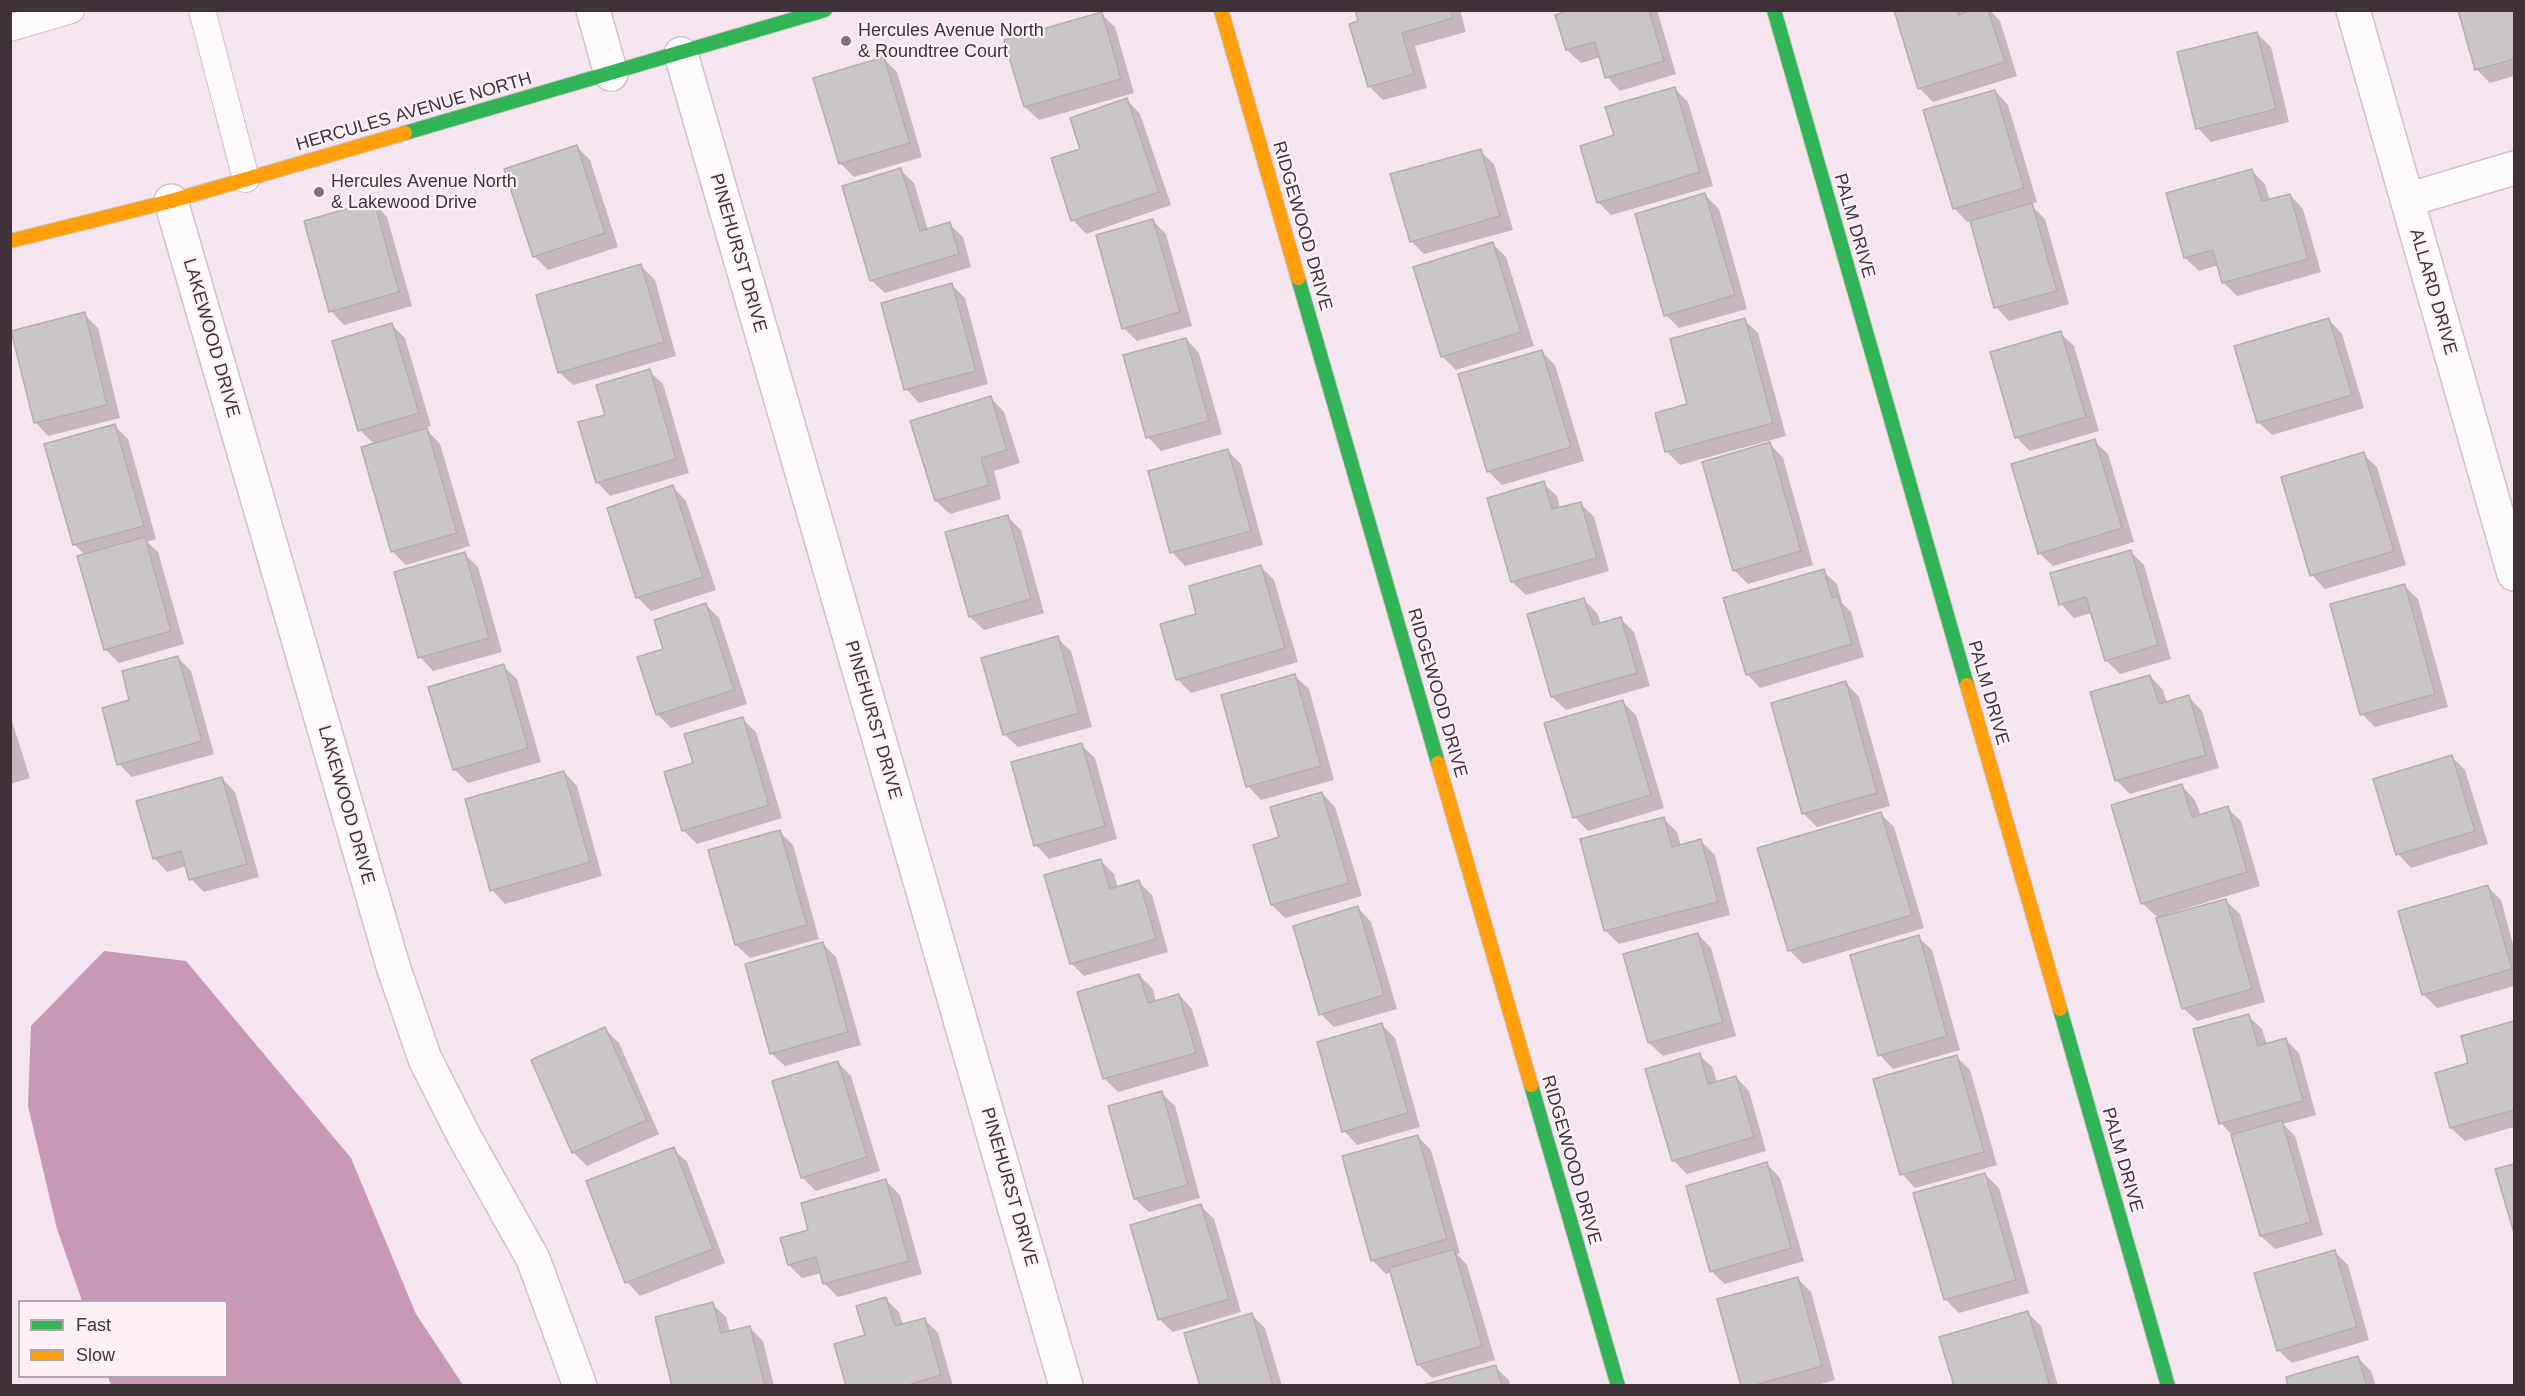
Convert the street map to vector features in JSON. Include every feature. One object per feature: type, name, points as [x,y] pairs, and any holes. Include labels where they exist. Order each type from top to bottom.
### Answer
[{"type":"street","points":[[593,10],[611,74]]},
{"type":"street","name":"HERCULES AVENUE NORTH","points":[[10,241],[171,201],[681,54],[825,10]]},
{"type":"street","name":"RIDGEWOOD DRIVE","points":[[1221,10],[1618,1386]]},
{"type":"street","name":"PALM DRIVE","points":[[1774,10],[2168,1386]]},
{"type":"street","name":"ALLARD DRIVE","points":[[2353,10],[2514,574]]},
{"type":"street","name":"PINEHURST DRIVE","points":[[681,54],[1066,1386]]},
{"type":"street","points":[[2407,200],[2514,168]]},
{"type":"street","name":"LAKEWOOD DRIVE","points":[[171,201],[393,966],[425,1059],[465,1138],[533,1259],[580,1386]]},
{"type":"lane","points":[[10,28],[71,10]]},
{"type":"lane","points":[[202,10],[246,179]]},
{"type":"shaded area","points":[[104,951],[186,961],[351,1158],[416,1314],[463,1385],[111,1385],[108,1378],[228,1378],[228,1300],[82,1300],[57,1229],[28,1106],[31,1026]]},
{"type":"building","points":[[1355,10],[1451,10],[1453,18],[1402,33],[1414,74],[1368,87],[1349,24],[1358,21]]},
{"type":"building","points":[[1569,10],[1649,10],[1664,61],[1605,78],[1595,42],[1566,50],[1555,15]]},
{"type":"building","points":[[1894,10],[1957,10],[1959,15],[1972,10],[1988,10],[2005,62],[1918,89]]},
{"type":"building","points":[[2458,10],[2514,10],[2514,59],[2475,70]]},
{"type":"building","points":[[1102,12],[1121,79],[1024,107],[1004,40]]},
{"type":"building","points":[[2257,32],[2276,109],[2196,129],[2177,52]]},
{"type":"building","points":[[884,57],[910,143],[839,164],[813,78]]},
{"type":"building","points":[[1675,87],[1700,172],[1597,203],[1580,146],[1614,135],[1605,107]]},
{"type":"building","points":[[1995,90],[2024,188],[1953,209],[1923,110]]},
{"type":"building","points":[[1127,98],[1159,192],[1071,221],[1051,158],[1080,149],[1070,118]]},
{"type":"building","points":[[577,145],[605,233],[533,257],[504,169]]},
{"type":"building","points":[[1481,149],[1500,216],[1410,242],[1390,174]]},
{"type":"building","points":[[901,168],[920,231],[950,222],[959,254],[870,281],[842,186]]},
{"type":"building","points":[[2252,169],[2262,201],[2290,194],[2308,259],[2222,283],[2213,250],[2184,258],[2166,193]]},
{"type":"building","points":[[1705,193],[1735,295],[1664,316],[1635,214]]},
{"type":"building","points":[[374,201],[399,292],[329,312],[304,221]]},
{"type":"building","points":[[2032,203],[2057,291],[1994,308],[1970,221]]},
{"type":"building","points":[[1153,219],[1180,312],[1122,329],[1096,235]]},
{"type":"building","points":[[1493,242],[1521,332],[1441,357],[1413,267]]},
{"type":"building","points":[[641,264],[664,342],[558,373],[536,295]]},
{"type":"building","points":[[952,283],[976,371],[904,390],[881,303]]},
{"type":"building","points":[[85,312],[107,405],[34,423],[11,331]]},
{"type":"building","points":[[1745,318],[1773,423],[1665,452],[1655,413],[1687,404],[1670,339]]},
{"type":"building","points":[[2329,318],[2352,395],[2257,423],[2234,346]]},
{"type":"building","points":[[392,323],[419,413],[358,431],[332,341]]},
{"type":"building","points":[[2061,331],[2086,417],[2015,438],[1990,352]]},
{"type":"building","points":[[1186,338],[1209,421],[1146,438],[1123,355]]},
{"type":"building","points":[[1542,350],[1571,447],[1487,472],[1458,374]]},
{"type":"building","points":[[650,369],[676,459],[596,483],[578,422],[605,415],[596,385]]},
{"type":"building","points":[[991,396],[1007,450],[981,458],[989,485],[935,501],[910,421]]},
{"type":"building","points":[[115,424],[144,526],[73,545],[44,444]]},
{"type":"building","points":[[427,428],[457,533],[391,552],[361,447]]},
{"type":"building","points":[[2095,439],[2122,528],[2038,554],[2011,464]]},
{"type":"building","points":[[1770,442],[1801,551],[1733,571],[1702,462]]},
{"type":"building","points":[[1228,449],[1251,531],[1170,553],[1148,471]]},
{"type":"building","points":[[2364,452],[2394,551],[2310,576],[2281,477]]},
{"type":"building","points":[[1544,481],[1552,509],[1581,502],[1597,558],[1511,582],[1487,498]]},
{"type":"building","points":[[673,485],[703,577],[636,598],[607,508]]},
{"type":"building","points":[[1008,515],[1031,599],[969,617],[945,532]]},
{"type":"building","points":[[145,537],[171,631],[104,650],[77,556]]},
{"type":"building","points":[[2131,550],[2158,645],[2105,661],[2086,597],[2059,605],[2050,573]]},
{"type":"building","points":[[465,552],[489,638],[418,658],[394,572]]},
{"type":"building","points":[[1261,565],[1285,648],[1176,680],[1160,624],[1196,614],[1189,586]]},
{"type":"building","points":[[1824,569],[1832,598],[1838,596],[1852,644],[1746,675],[1723,598]]},
{"type":"building","points":[[2405,584],[2435,694],[2360,715],[2330,604]]},
{"type":"building","points":[[1584,598],[1593,625],[1621,617],[1637,673],[1551,697],[1527,614]]},
{"type":"building","points":[[706,603],[734,690],[656,715],[637,657],[663,649],[654,620]]},
{"type":"building","points":[[1058,636],[1079,713],[1003,735],[981,658]]},
{"type":"building","points":[[178,656],[202,741],[117,765],[102,708],[129,700],[122,671]]},
{"type":"building","points":[[504,664],[528,748],[453,770],[428,687]]},
{"type":"building","points":[[1295,674],[1321,766],[1246,787],[1221,695]]},
{"type":"building","points":[[2150,675],[2159,704],[2189,695],[2206,755],[2115,781],[2090,692]]},
{"type":"building","points":[[1846,681],[1877,793],[1802,814],[1771,703]]},
{"type":"building","points":[[1623,700],[1651,795],[1573,818],[1544,723]]},
{"type":"building","points":[[743,717],[769,805],[682,831],[664,772],[693,763],[684,734]]},
{"type":"building","points":[[1082,743],[1105,826],[1034,846],[1011,762]]},
{"type":"building","points":[[2452,755],[2475,831],[2396,855],[2373,779]]},
{"type":"building","points":[[564,771],[590,862],[490,891],[465,799]]},
{"type":"building","points":[[222,777],[247,864],[189,880],[181,851],[153,859],[136,801]]},
{"type":"building","points":[[2182,784],[2192,817],[2228,806],[2247,872],[2141,904],[2111,805]]},
{"type":"building","points":[[1322,792],[1349,883],[1271,905],[1253,845],[1279,837],[1270,807]]},
{"type":"building","points":[[1881,812],[1912,915],[1788,951],[1757,848]]},
{"type":"building","points":[[1664,817],[1672,847],[1701,839],[1718,902],[1604,931],[1580,839]]},
{"type":"building","points":[[780,830],[807,925],[735,945],[708,850]]},
{"type":"building","points":[[1101,859],[1110,889],[1139,880],[1156,939],[1070,964],[1044,875]]},
{"type":"building","points":[[2488,885],[2512,969],[2422,995],[2398,911]]},
{"type":"building","points":[[2226,899],[2252,989],[2182,1009],[2156,918]]},
{"type":"building","points":[[1358,906],[1384,995],[1319,1015],[1293,926]]},
{"type":"building","points":[[1698,933],[1723,1022],[1648,1043],[1623,954]]},
{"type":"building","points":[[1919,935],[1947,1036],[1878,1056],[1850,955]]},
{"type":"building","points":[[823,942],[848,1032],[770,1054],[745,964]]},
{"type":"building","points":[[1139,974],[1148,1003],[1179,994],[1196,1053],[1103,1079],[1077,992]]},
{"type":"building","points":[[2249,1014],[2258,1046],[2286,1038],[2303,1101],[2219,1124],[2193,1029]]},
{"type":"building","points":[[2514,1021],[2514,1110],[2450,1128],[2435,1073],[2468,1063],[2461,1036]]},
{"type":"building","points":[[1382,1023],[1408,1113],[1342,1132],[1317,1042]]},
{"type":"building","points":[[605,1027],[647,1120],[572,1153],[531,1060]]},
{"type":"building","points":[[1700,1053],[1708,1084],[1736,1076],[1754,1137],[1672,1161],[1645,1069]]},
{"type":"building","points":[[1957,1055],[1984,1152],[1900,1175],[1873,1079]]},
{"type":"building","points":[[838,1061],[867,1157],[801,1178],[772,1081]]},
{"type":"building","points":[[1162,1091],[1188,1185],[1134,1199],[1108,1106]]},
{"type":"building","points":[[2282,1120],[2311,1222],[2260,1236],[2231,1135]]},
{"type":"building","points":[[1418,1135],[1447,1239],[1371,1261],[1342,1156]]},
{"type":"building","points":[[674,1147],[713,1249],[625,1283],[586,1181]]},
{"type":"building","points":[[1767,1162],[1791,1248],[1710,1272],[1686,1186]]},
{"type":"building","points":[[2514,1164],[2514,1233],[2495,1169]]},
{"type":"building","points":[[1985,1173],[2016,1280],[1944,1300],[1913,1193]]},
{"type":"building","points":[[886,1179],[909,1261],[823,1284],[816,1257],[788,1265],[780,1238],[808,1230],[801,1203]]},
{"type":"building","points":[[1201,1204],[1229,1299],[1158,1320],[1130,1225]]},
{"type":"building","points":[[1454,1249],[1482,1346],[1417,1365],[1389,1268]]},
{"type":"building","points":[[2335,1250],[2357,1327],[2277,1351],[2254,1273]]},
{"type":"building","points":[[1798,1277],[1822,1366],[1752,1386],[1741,1386],[1717,1299]]},
{"type":"building","points":[[886,1297],[895,1326],[925,1318],[941,1375],[905,1386],[846,1386],[834,1344],[865,1335],[856,1306]]},
{"type":"building","points":[[713,1302],[721,1333],[750,1326],[765,1386],[672,1386],[655,1317]]},
{"type":"building","points":[[2028,1311],[2050,1386],[1954,1386],[1939,1337]]},
{"type":"building","points":[[1252,1313],[1273,1386],[1200,1386],[1184,1333]]},
{"type":"building","points":[[2358,1356],[2367,1386],[2288,1386],[2286,1377]]},
{"type":"building","points":[[1496,1365],[1502,1386],[1423,1386],[1423,1385]]},
{"type":"traffic: fast","points":[[405,133],[825,10]]},
{"type":"traffic: fast","points":[[1774,10],[1967,685]]},
{"type":"traffic: fast","points":[[1298,278],[1438,763]]},
{"type":"traffic: fast","points":[[2060,1009],[2168,1386]]},
{"type":"traffic: fast","points":[[1531,1085],[1618,1386]]},
{"type":"traffic: slow","points":[[1221,10],[1298,278]]},
{"type":"traffic: slow","points":[[10,241],[171,201],[405,133]]},
{"type":"traffic: slow","points":[[1967,685],[2060,1009]]},
{"type":"traffic: slow","points":[[1438,763],[1531,1085]]},
{"type":"place","name":"Hercules Avenue North & Roundtree Court","points":[[846,41]]},
{"type":"place","name":"Hercules Avenue North & Lakewood Drive","points":[[319,192]]}]
